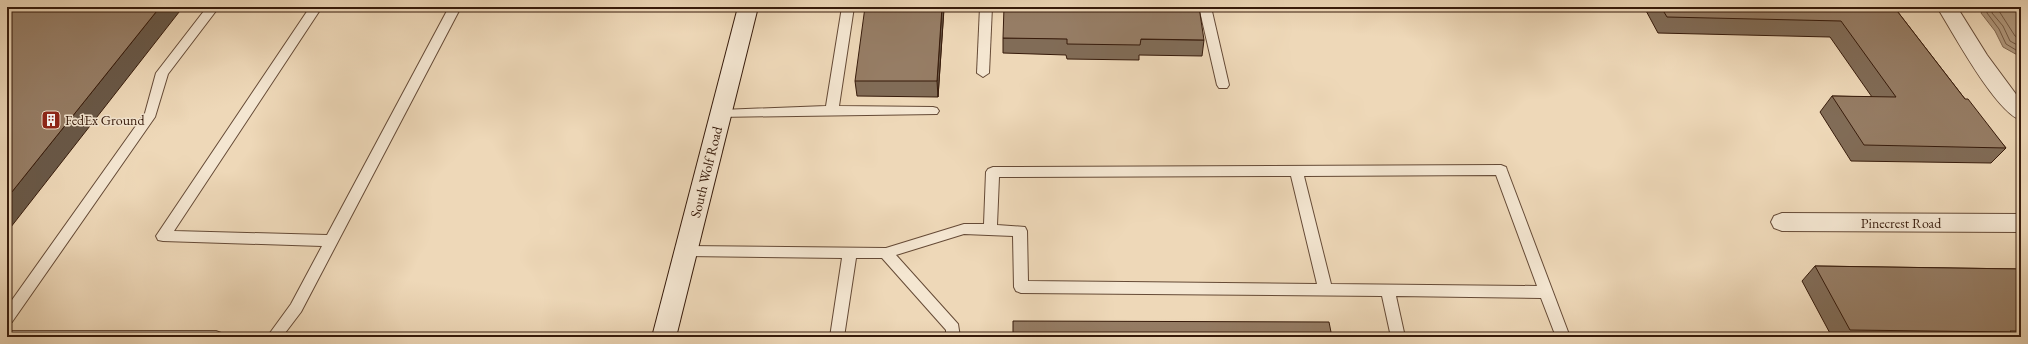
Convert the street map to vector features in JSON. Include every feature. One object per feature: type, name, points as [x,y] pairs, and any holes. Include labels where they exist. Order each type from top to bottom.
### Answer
[{"type":"main road","name":"South Wolf Road","points":[[664,337],[748,7]]},
{"type":"main road","points":[[1947,7],[1980,60],[2012,105],[2021,113]]},
{"type":"main road","name":"Pinecrest Road","points":[[1782,222],[2021,224]]},
{"type":"lane","points":[[7,318],[151,114],[162,73],[213,7]]},
{"type":"lane","points":[[316,7],[164,236],[332,241]]},
{"type":"lane","points":[[274,337],[296,308],[455,7]]},
{"type":"lane","points":[[832,110],[848,7]]},
{"type":"lane","points":[[983,73],[986,7]]},
{"type":"lane","points":[[1205,7],[1223,85]]},
{"type":"lane","points":[[721,114],[832,110],[933,111]]},
{"type":"lane","points":[[990,230],[993,172],[1298,172],[1501,170],[1545,292],[1563,337]]},
{"type":"lane","points":[[1298,172],[1324,290]]},
{"type":"lane","points":[[686,252],[886,253],[964,229],[1020,231],[1021,287],[1545,292]]},
{"type":"lane","points":[[837,337],[850,253]]},
{"type":"lane","points":[[886,253],[953,328],[953,337]]},
{"type":"lane","points":[[1388,291],[1398,337]]},
{"type":"lane","points":[[7,337],[216,337]]},
{"type":"water","points":[[1984,7],[2021,7],[2021,57],[2003,47],[1995,31],[1981,13]]},
{"type":"building","name":"FedEx Ground","points":[[7,7],[160,7],[7,198]]},
{"type":"building","points":[[865,7],[942,7],[937,81],[855,81]]},
{"type":"building","points":[[1004,7],[1199,7],[1204,40],[1141,39],[1140,45],[1067,44],[1067,39],[1003,38]]},
{"type":"building","points":[[1661,7],[1894,7],[1965,99],[1968,99],[2006,148],[1864,145],[1832,96],[1896,97],[1841,21],[1667,17]]},
{"type":"building","points":[[1815,266],[2021,269],[2021,331],[1850,330]]},
{"type":"building","points":[[1013,321],[1329,322],[1332,337],[1013,337]]},
{"type":"place","name":"FedEx Ground","points":[[51,120]]}]
